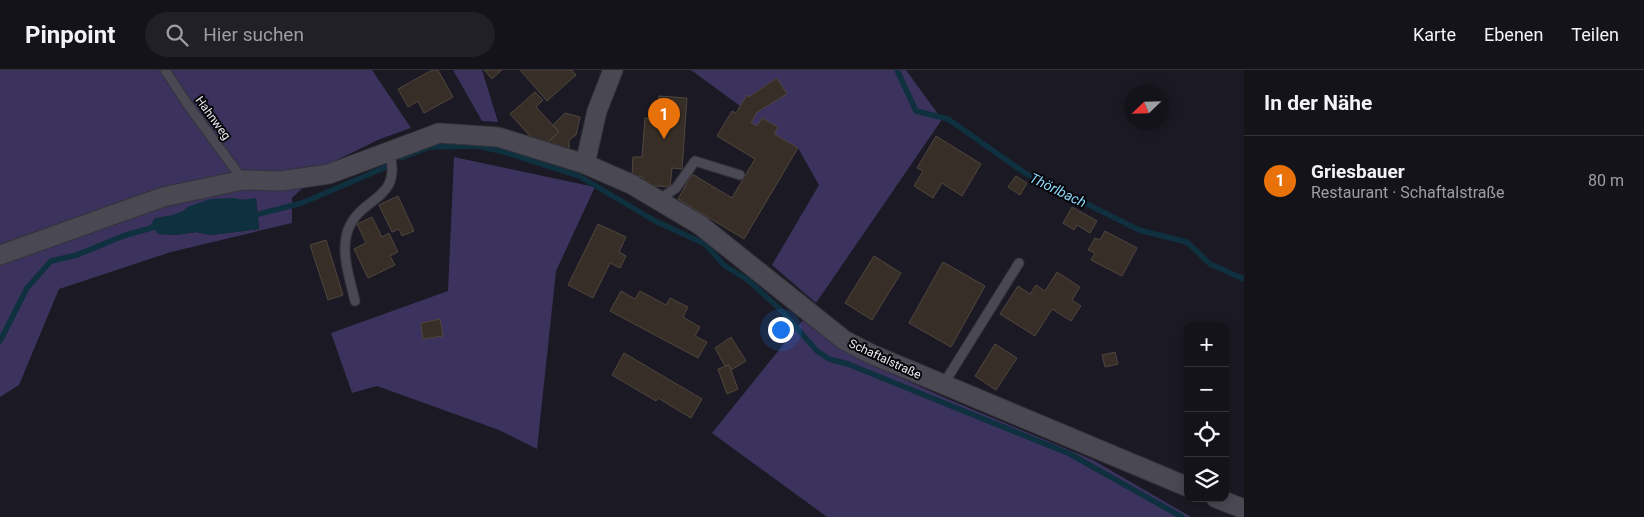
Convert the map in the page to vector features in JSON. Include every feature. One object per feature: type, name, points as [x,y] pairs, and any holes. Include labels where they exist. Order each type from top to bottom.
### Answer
[{"type":"street","points":[[585,164],[597,111],[613,70]]},
{"type":"street","name":"Schaftalstraße","points":[[0,255],[163,198],[244,180],[281,181],[330,174],[354,166],[389,150],[439,133],[498,137],[585,164],[631,184],[700,224],[844,340],[942,385],[1184,485]]},
{"type":"street","points":[[1226,502],[1244,509]]},
{"type":"lane","name":"Hahnweg","points":[[165,70],[188,105],[244,180]]},
{"type":"lane","points":[[355,302],[344,249],[348,229],[359,214],[381,195],[392,180],[394,168],[389,150]]},
{"type":"lane","points":[[658,200],[676,188],[695,161],[740,176]]},
{"type":"lane","points":[[942,385],[1020,263]]},
{"type":"shaded area","points":[[0,70],[372,70],[411,128],[380,139],[327,165],[292,198],[292,223],[171,252],[59,289],[19,385],[0,397]],"holes":[[[234,198],[242,200],[256,199],[259,229],[211,235],[196,232],[176,235],[158,234],[173,215]]]},
{"type":"shaded area","points":[[453,70],[482,70],[498,122],[482,121]]},
{"type":"shaded area","points":[[691,70],[906,70],[938,114],[948,119],[943,118],[816,303],[772,265],[819,185],[798,148],[774,134],[778,127],[762,118],[757,126],[751,123],[757,112],[787,94],[776,78],[749,97],[747,95],[740,106]]},
{"type":"shaded area","points":[[454,157],[595,187],[556,271],[537,449],[499,430],[377,386],[352,393],[331,333],[448,291]]},
{"type":"shaded area","points":[[803,320],[847,353],[943,397],[1093,460],[1191,517],[827,517],[712,433]]},
{"type":"water","points":[[234,198],[242,200],[256,198],[259,229],[211,235],[196,232],[176,235],[158,234],[151,224],[155,218],[173,215],[189,206],[211,199]]},
{"type":"building","points":[[432,70],[438,70],[453,97],[424,113],[418,101],[408,107],[398,89]]},
{"type":"building","points":[[484,70],[502,70],[492,79]]},
{"type":"building","points":[[520,70],[572,70],[576,75],[547,101]]},
{"type":"building","points":[[777,78],[787,94],[757,112],[751,123],[757,126],[762,118],[778,127],[774,134],[798,148],[744,239],[678,199],[692,174],[732,198],[755,159],[717,136],[732,111],[736,113],[747,95],[749,97]]},
{"type":"building","points":[[535,92],[543,100],[536,107],[559,132],[541,148],[510,114]]},
{"type":"building","points":[[659,96],[687,98],[682,169],[672,168],[670,187],[643,185],[643,177],[632,176],[633,157],[642,157],[645,118],[653,119],[653,107],[658,108]]},
{"type":"building","points":[[565,113],[580,117],[576,135],[569,140],[569,151],[556,149],[548,142],[559,132],[553,125]]},
{"type":"building","points":[[936,136],[981,164],[962,196],[942,183],[933,198],[914,186],[923,171],[917,168]]},
{"type":"building","points":[[1016,176],[1027,183],[1020,195],[1008,187]]},
{"type":"building","points":[[398,196],[414,231],[402,236],[399,229],[392,232],[379,205]]},
{"type":"building","points":[[1072,207],[1097,221],[1090,233],[1077,225],[1074,230],[1063,223]]},
{"type":"building","points":[[372,217],[382,237],[389,233],[398,252],[390,256],[395,265],[368,278],[354,249],[366,243],[357,224]]},
{"type":"building","points":[[598,224],[626,237],[619,252],[626,256],[620,268],[610,263],[593,298],[568,285]]},
{"type":"building","points":[[1105,231],[1137,248],[1122,276],[1091,260],[1095,253],[1088,250],[1095,238],[1100,240]]},
{"type":"building","points":[[326,240],[343,295],[328,300],[310,245]]},
{"type":"building","points":[[874,256],[901,273],[872,320],[845,303]]},
{"type":"building","points":[[943,262],[985,286],[951,347],[909,323]]},
{"type":"building","points":[[1057,272],[1080,287],[1072,300],[1081,306],[1071,321],[1052,309],[1035,336],[1000,314],[1018,286],[1030,294],[1036,285],[1045,291]]},
{"type":"building","points":[[621,291],[635,299],[640,291],[666,305],[670,298],[688,307],[683,317],[700,327],[695,336],[707,342],[698,358],[610,311]]},
{"type":"building","points":[[440,319],[443,336],[423,339],[421,323]]},
{"type":"building","points":[[731,337],[746,361],[731,370],[729,365],[725,366],[715,348]]},
{"type":"building","points":[[995,344],[1017,358],[996,390],[975,376]]},
{"type":"building","points":[[1115,352],[1118,364],[1105,367],[1102,355]]},
{"type":"building","points":[[624,353],[702,399],[691,418],[658,398],[656,401],[612,375]]},
{"type":"building","points":[[729,365],[738,389],[727,394],[718,369]]},
{"type":"waterway","name":"Thörlbach","points":[[897,70],[916,111],[948,119],[1025,173],[1139,230],[1187,242],[1210,264],[1244,279]]},
{"type":"waterway","points":[[401,158],[430,147],[478,146],[504,152],[579,176],[655,221],[705,244],[725,266],[748,280],[781,310],[817,351],[829,359],[848,364],[1070,454],[1182,517]]},
{"type":"waterway","points":[[251,216],[302,203],[386,167]]},
{"type":"waterway","points":[[0,341],[27,288],[51,261],[77,255],[123,236],[158,226]]},
{"type":"place","name":"Griesbauer","points":[[664,139]]}]
